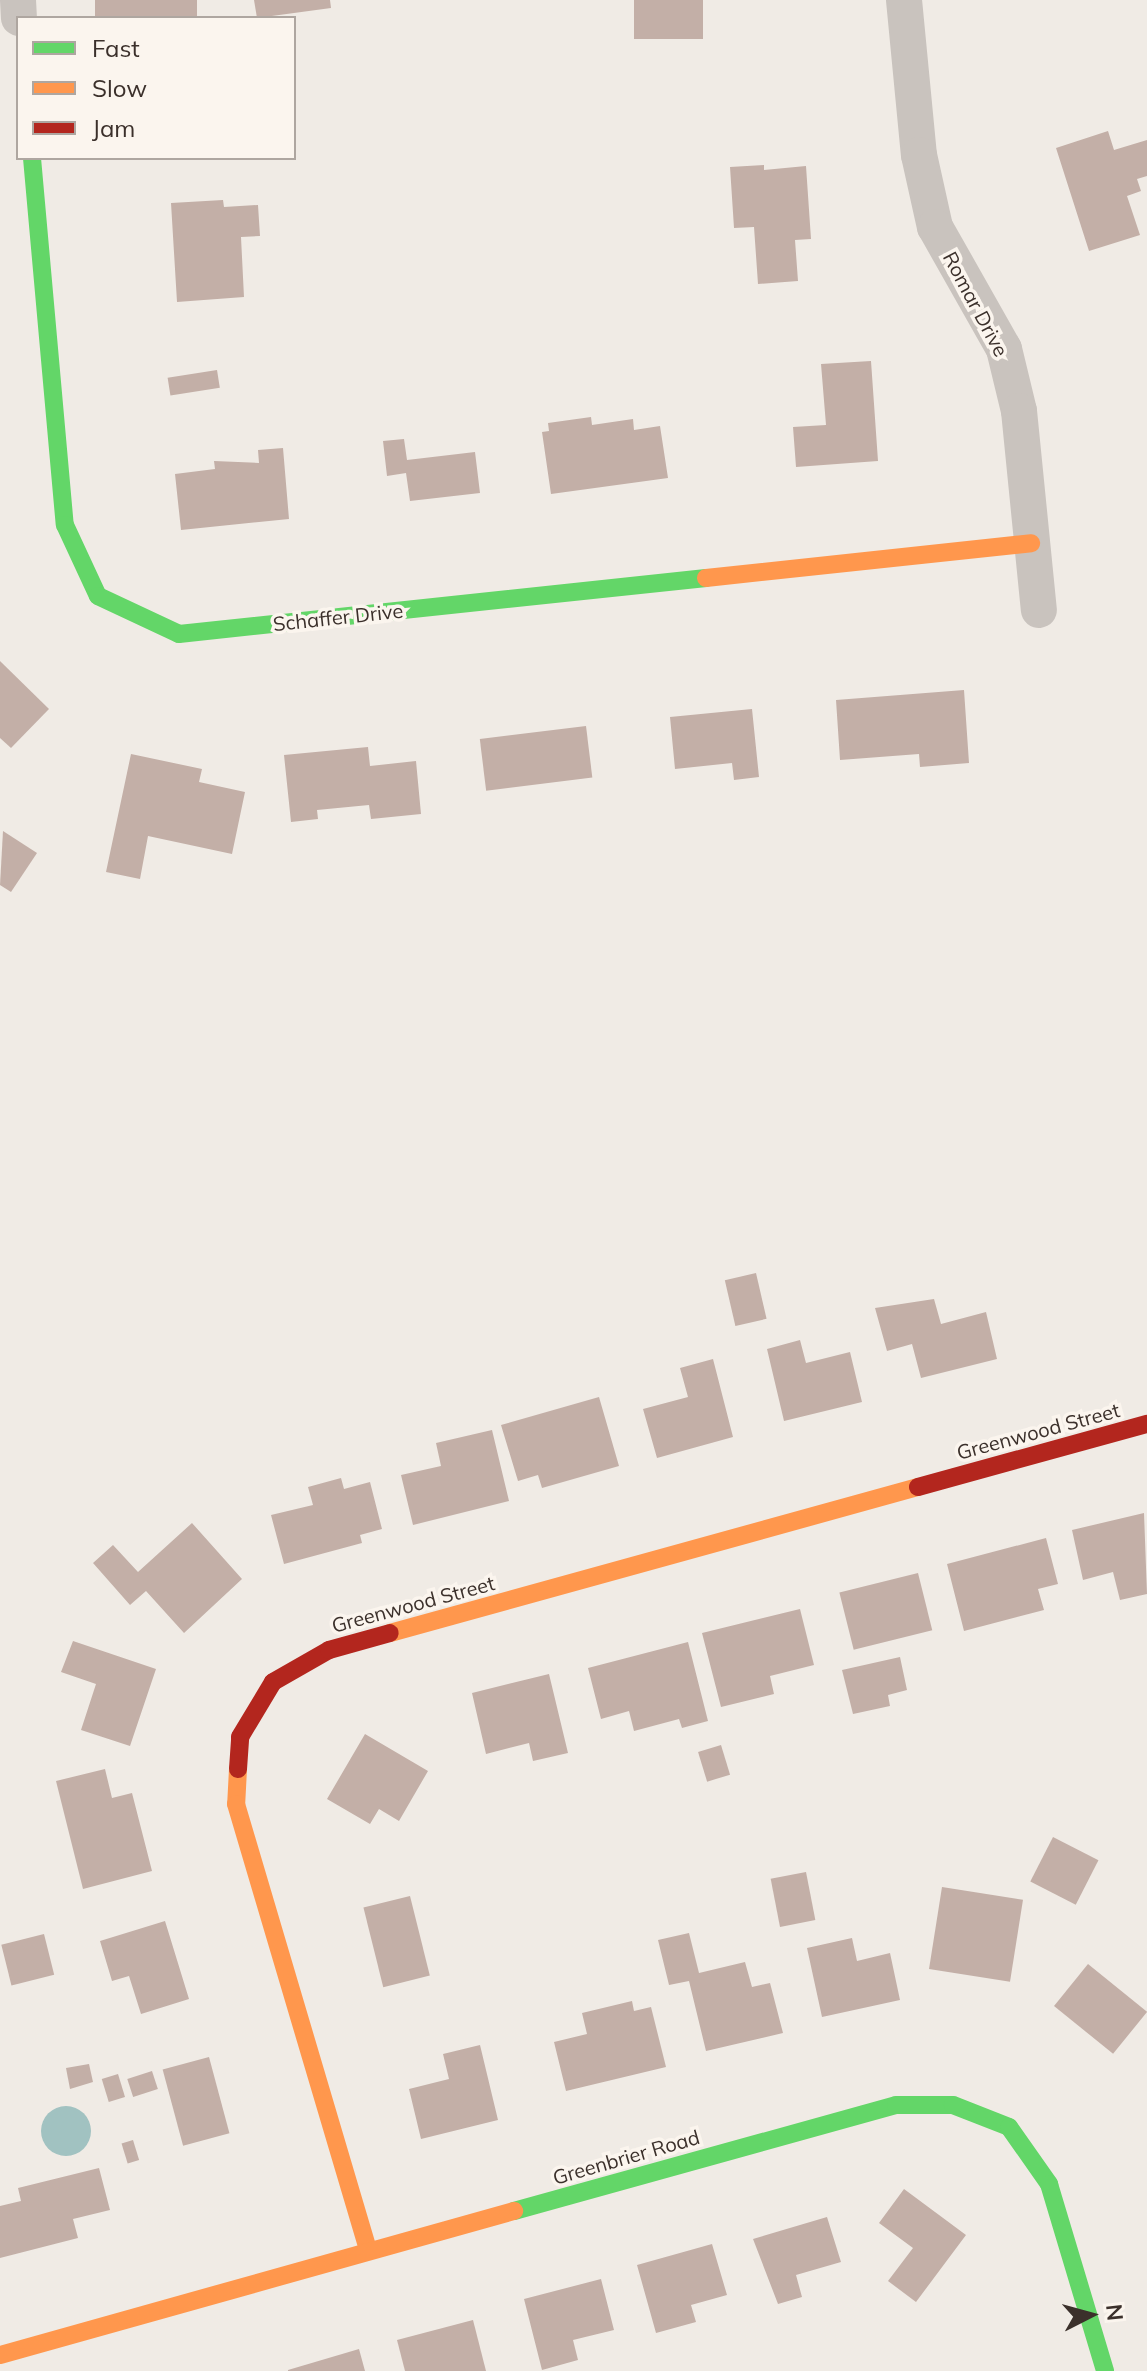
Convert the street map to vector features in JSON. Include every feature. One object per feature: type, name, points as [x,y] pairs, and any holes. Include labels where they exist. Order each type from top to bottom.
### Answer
[{"type":"street","name":"Romar Drive","points":[[904,0],[919,155],[935,227],[1004,349],[1019,411],[1039,610]]},
{"type":"street","name":"Schaffer Drive","points":[[32,160],[65,525],[98,596],[179,634],[1031,543]]},
{"type":"street","name":"Greenwood Street","points":[[368,2251],[236,1804],[240,1737],[273,1682],[329,1650],[1147,1424]]},
{"type":"street","name":"Greenbrier Road","points":[[0,2355],[896,2105],[953,2105],[1009,2127],[1049,2184],[1105,2371]]},
{"type":"water","points":[[66,2106],[84,2113],[91,2131],[84,2149],[66,2156],[48,2149],[41,2131],[48,2113]]},
{"type":"building","points":[[95,0],[197,0],[197,16],[95,16]]},
{"type":"building","points":[[254,0],[330,0],[331,8],[257,16]]},
{"type":"building","points":[[634,0],[703,0],[703,39],[634,39]]},
{"type":"building","points":[[1108,131],[1114,150],[1147,140],[1147,176],[1137,179],[1141,191],[1127,196],[1140,235],[1089,251],[1056,148]]},
{"type":"building","points":[[764,165],[764,170],[806,166],[811,239],[795,240],[798,281],[758,284],[754,227],[734,228],[730,167]]},
{"type":"building","points":[[223,200],[224,207],[258,205],[260,236],[241,237],[244,297],[177,302],[171,203]]},
{"type":"building","points":[[871,361],[878,461],[796,467],[793,427],[826,425],[821,364]]},
{"type":"building","points":[[217,370],[220,388],[170,396],[168,378]]},
{"type":"building","points":[[591,417],[592,425],[633,419],[634,430],[660,426],[668,478],[551,494],[542,432],[549,431],[548,423]]},
{"type":"building","points":[[404,439],[407,460],[475,452],[480,493],[410,501],[406,473],[387,476],[383,441]]},
{"type":"building","points":[[283,448],[289,519],[181,530],[175,474],[215,469],[214,461],[259,463],[258,450]]},
{"type":"building","points":[[0,661],[49,709],[11,748],[0,738]]},
{"type":"building","points":[[964,690],[969,763],[920,767],[919,754],[840,760],[836,700]]},
{"type":"building","points":[[752,709],[759,777],[734,780],[732,763],[675,769],[670,717]]},
{"type":"building","points":[[586,726],[592,778],[486,791],[480,739]]},
{"type":"building","points":[[368,747],[370,766],[416,761],[421,814],[371,819],[369,805],[317,810],[318,819],[291,822],[284,755]]},
{"type":"building","points":[[131,754],[202,769],[199,782],[245,792],[232,854],[148,836],[140,879],[106,872]]},
{"type":"building","points":[[3,831],[37,853],[11,892],[0,885]]},
{"type":"building","points":[[756,1273],[767,1319],[735,1326],[725,1280]]},
{"type":"building","points":[[934,1299],[941,1324],[986,1312],[997,1359],[921,1378],[912,1344],[887,1351],[875,1308]]},
{"type":"building","points":[[800,1340],[806,1363],[850,1352],[862,1402],[784,1421],[767,1349]]},
{"type":"building","points":[[713,1359],[733,1437],[657,1458],[643,1409],[688,1397],[680,1368]]},
{"type":"building","points":[[599,1397],[619,1466],[542,1488],[538,1475],[518,1481],[501,1425]]},
{"type":"building","points":[[492,1430],[509,1501],[413,1525],[401,1475],[441,1466],[436,1443]]},
{"type":"building","points":[[341,1478],[344,1489],[370,1482],[382,1529],[360,1535],[362,1543],[284,1564],[271,1515],[313,1505],[308,1487]]},
{"type":"building","points":[[1144,1513],[1147,1594],[1120,1600],[1113,1572],[1083,1580],[1072,1530]]},
{"type":"building","points":[[192,1523],[242,1579],[184,1633],[146,1591],[130,1605],[93,1563],[113,1545],[138,1572]]},
{"type":"building","points":[[1046,1538],[1058,1584],[1038,1589],[1044,1610],[964,1631],[947,1564]]},
{"type":"building","points":[[918,1573],[932,1630],[854,1650],[839,1593]]},
{"type":"building","points":[[800,1609],[814,1665],[770,1676],[774,1694],[721,1707],[702,1633]]},
{"type":"building","points":[[73,1641],[156,1669],[130,1746],[81,1730],[96,1684],[61,1672]]},
{"type":"building","points":[[688,1642],[708,1721],[682,1728],[679,1719],[634,1731],[629,1711],[601,1719],[588,1668]]},
{"type":"building","points":[[900,1657],[907,1690],[888,1695],[890,1706],[853,1714],[842,1670]]},
{"type":"building","points":[[549,1674],[568,1753],[533,1761],[529,1743],[486,1754],[472,1693]]},
{"type":"building","points":[[365,1734],[428,1771],[399,1821],[379,1809],[370,1824],[327,1799]]},
{"type":"building","points":[[721,1745],[730,1775],[707,1782],[698,1752]]},
{"type":"building","points":[[105,1769],[112,1798],[132,1793],[152,1871],[83,1889],[56,1781]]},
{"type":"building","points":[[1053,1837],[1098,1860],[1076,1905],[1030,1882]]},
{"type":"building","points":[[806,1872],[815,1920],[780,1927],[771,1879]]},
{"type":"building","points":[[942,1887],[1023,1900],[1010,1982],[929,1969]]},
{"type":"building","points":[[410,1896],[430,1976],[383,1987],[363,1908]]},
{"type":"building","points":[[165,1921],[189,1999],[141,2014],[129,1976],[112,1981],[100,1941]]},
{"type":"building","points":[[689,1933],[699,1973],[745,1962],[752,1987],[770,1983],[783,2033],[706,2051],[689,1981],[669,1985],[658,1940]]},
{"type":"building","points":[[44,1934],[54,1975],[11,1985],[1,1945]]},
{"type":"building","points":[[852,1938],[857,1961],[890,1953],[900,2000],[822,2017],[807,1948]]},
{"type":"building","points":[[1088,1964],[1147,2012],[1113,2054],[1054,2006]]},
{"type":"building","points":[[632,2001],[634,2011],[651,2007],[666,2067],[566,2091],[554,2042],[587,2034],[582,2013]]},
{"type":"building","points":[[480,2045],[498,2120],[421,2139],[409,2089],[449,2079],[443,2054]]},
{"type":"building","points":[[209,2057],[229,2133],[183,2146],[163,2069]]},
{"type":"building","points":[[89,2064],[93,2082],[70,2089],[66,2068]]},
{"type":"building","points":[[152,2071],[158,2089],[133,2097],[127,2079]]},
{"type":"building","points":[[118,2074],[125,2097],[109,2102],[102,2079]]},
{"type":"building","points":[[133,2140],[139,2160],[128,2164],[122,2144]]},
{"type":"building","points":[[99,2168],[110,2210],[73,2219],[78,2238],[0,2258],[0,2206],[21,2201],[18,2188]]},
{"type":"building","points":[[904,2189],[966,2235],[916,2302],[888,2281],[913,2248],[879,2223]]},
{"type":"building","points":[[827,2217],[841,2262],[796,2275],[802,2297],[778,2304],[753,2239]]},
{"type":"building","points":[[712,2244],[727,2295],[691,2305],[696,2322],[656,2333],[637,2265]]},
{"type":"building","points":[[601,2279],[614,2330],[573,2340],[578,2360],[542,2370],[524,2299]]},
{"type":"building","points":[[473,2320],[486,2371],[405,2371],[397,2340]]},
{"type":"building","points":[[359,2349],[365,2371],[288,2371],[288,2370]]},
{"type":"traffic: fast","points":[[32,160],[65,525],[98,596],[179,634],[706,578]]},
{"type":"traffic: fast","points":[[514,2211],[896,2105],[953,2105],[1009,2127],[1049,2184],[1105,2371]]},
{"type":"traffic: slow","points":[[706,578],[1031,543]]},
{"type":"traffic: slow","points":[[390,1633],[918,1487]]},
{"type":"traffic: slow","points":[[238,1769],[236,1804],[368,2251]]},
{"type":"traffic: slow","points":[[0,2355],[514,2211]]},
{"type":"traffic: jam","points":[[918,1487],[1147,1424]]},
{"type":"traffic: jam","points":[[238,1769],[240,1737],[273,1682],[329,1650],[390,1633]]}]
